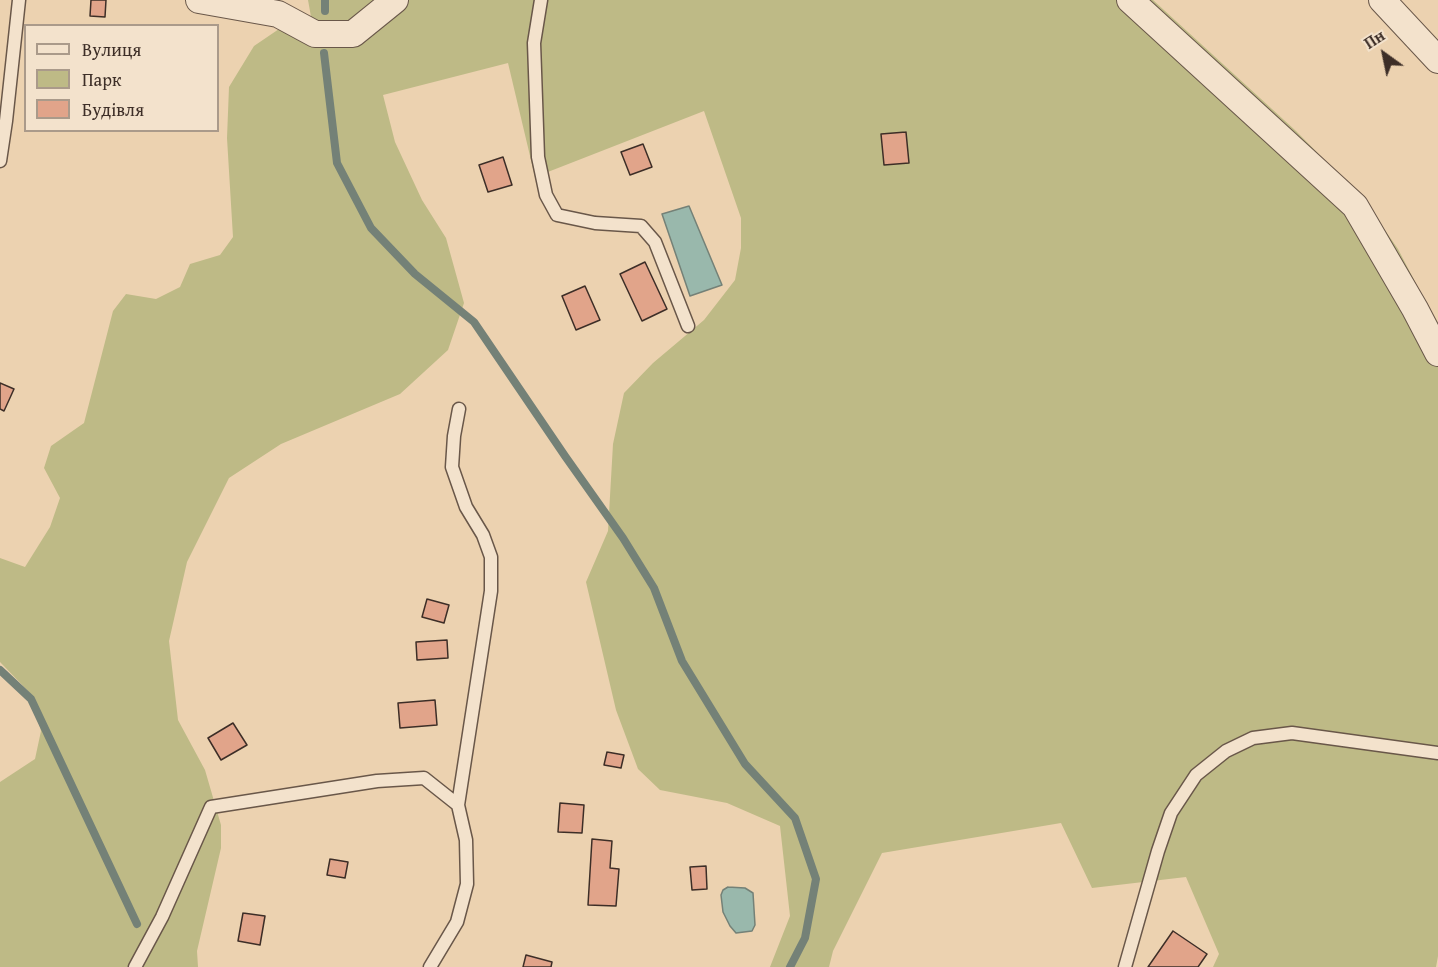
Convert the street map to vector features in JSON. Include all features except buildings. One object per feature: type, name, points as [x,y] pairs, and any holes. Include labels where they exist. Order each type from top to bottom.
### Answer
[{"type":"street","points":[[199,0],[278,14],[315,34],[353,34],[395,0]]},
{"type":"street","points":[[1130,0],[1355,206],[1438,353]]},
{"type":"street","points":[[1382,0],[1438,60]]},
{"type":"lane","points":[[0,161],[19,0]]},
{"type":"lane","points":[[541,0],[534,43],[538,157],[546,195],[557,215],[595,223],[641,226],[655,242],[688,326]]},
{"type":"lane","points":[[430,967],[457,922],[467,884],[466,840],[458,805],[491,591],[491,557],[483,534],[466,507],[452,467],[459,409]]},
{"type":"lane","points":[[1125,967],[1171,813],[1196,775],[1226,751],[1253,738],[1292,733],[1438,753]]},
{"type":"lane","points":[[135,967],[162,917],[211,807],[377,781],[424,778],[458,805]]},
{"type":"green space","points":[[308,0],[1153,0],[1296,131],[1364,200],[1398,249],[1438,326],[1438,956],[1436,967],[1213,967],[1219,954],[1186,877],[1092,888],[1061,823],[882,853],[833,951],[829,967],[770,967],[790,916],[780,826],[727,803],[660,790],[638,769],[616,710],[586,582],[608,531],[613,444],[624,393],[653,363],[704,320],[735,280],[741,248],[741,218],[704,111],[535,177],[508,63],[383,95],[395,142],[422,200],[446,238],[464,303],[448,350],[400,394],[281,444],[229,478],[187,562],[169,641],[178,720],[205,770],[221,825],[221,848],[197,951],[198,967],[0,967],[0,782],[35,759],[41,731],[30,693],[0,662],[0,558],[25,567],[50,527],[60,498],[44,468],[51,446],[84,423],[113,311],[126,294],[156,299],[180,287],[190,264],[220,255],[233,237],[227,138],[229,87],[254,46],[279,29],[315,39]]},
{"type":"shaded area","points":[[689,206],[722,285],[690,296],[662,214]]},
{"type":"shaded area","points":[[728,887],[745,888],[753,893],[755,925],[752,931],[736,933],[730,926],[723,912],[721,895]]},
{"type":"waterway","points":[[325,0],[325,11]]},
{"type":"waterway","points":[[324,53],[337,163],[371,228],[415,274],[474,322],[623,538],[654,588],[682,661],[745,764],[795,818],[816,879],[805,938],[790,967]]},
{"type":"waterway","points":[[0,670],[31,699],[137,924]]}]
